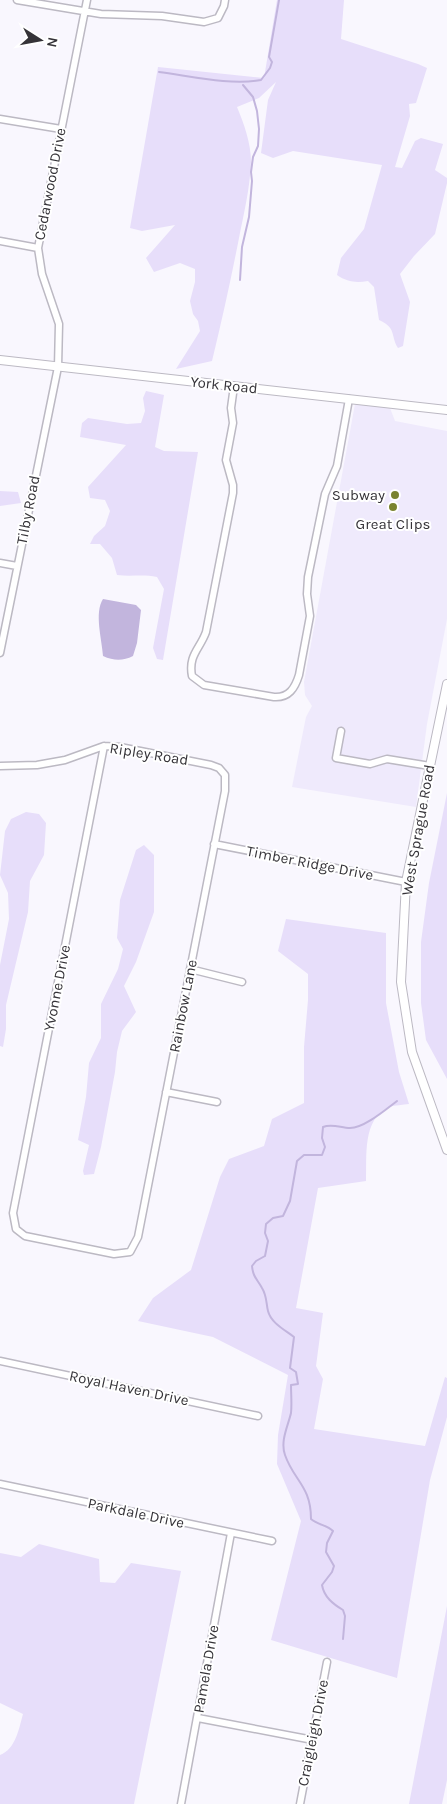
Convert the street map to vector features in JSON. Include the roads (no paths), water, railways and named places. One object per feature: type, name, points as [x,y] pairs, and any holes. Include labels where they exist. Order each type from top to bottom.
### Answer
[{"type":"street","points":[[17,0],[101,14],[162,16],[204,22],[218,18],[225,0]]},
{"type":"street","name":"Cedarwood Drive","points":[[58,367],[59,324],[42,274],[38,248],[87,0]]},
{"type":"street","points":[[0,119],[60,129]]},
{"type":"street","points":[[0,241],[38,248]]},
{"type":"street","name":"York Road","points":[[0,360],[447,410]]},
{"type":"street","name":"Tilby Road","points":[[0,653],[58,367]]},
{"type":"street","points":[[234,386],[231,408],[233,423],[226,460],[233,485],[233,493],[206,632],[194,653],[190,667],[192,676],[204,685],[280,698],[286,695],[296,684],[299,675],[310,616],[307,594],[308,577],[325,494],[337,466],[349,399]]},
{"type":"street","points":[[0,563],[17,566]]},
{"type":"street","name":"West Sprague Road","points":[[447,684],[406,882],[401,982],[412,1052],[447,1150]]},
{"type":"street","points":[[341,730],[336,758],[370,764],[387,759],[430,766]]},
{"type":"street","name":"Ripley Road","points":[[0,766],[37,765],[64,760],[104,746],[120,747],[211,765]]},
{"type":"street","name":"Yvonne Drive","points":[[104,746],[13,1213],[16,1229],[25,1236],[114,1254],[130,1252]]},
{"type":"street","name":"Rainbow Lane","points":[[130,1252],[138,1237],[225,791],[225,775],[219,768],[211,765]]},
{"type":"street","name":"Timber Ridge Drive","points":[[214,844],[406,882]]},
{"type":"street","points":[[190,970],[242,982]]},
{"type":"street","points":[[166,1092],[217,1102]]},
{"type":"street","name":"Royal Haven Drive","points":[[0,1361],[258,1416]]},
{"type":"street","name":"Parkdale Drive","points":[[0,1484],[272,1541]]},
{"type":"street","name":"Pamela Drive","points":[[182,1804],[231,1533]]},
{"type":"street","name":"Craigleigh Drive","points":[[300,1804],[327,1662]]},
{"type":"street","points":[[198,1718],[313,1740]]},
{"type":"waterway","points":[[159,72],[224,81],[249,82],[261,80],[272,62],[269,57],[279,0]]},
{"type":"waterway","points":[[240,280],[242,247],[249,217],[251,172],[253,157],[258,146],[259,129],[253,97],[243,85]]},
{"type":"waterway","points":[[343,1639],[345,1616],[343,1610],[329,1600],[322,1585],[332,1572],[334,1566],[326,1552],[327,1543],[333,1531],[311,1519],[308,1499],[289,1464],[283,1444],[291,1413],[291,1385],[298,1384],[296,1372],[290,1368],[294,1337],[272,1319],[268,1311],[265,1294],[254,1275],[252,1266],[256,1261],[265,1256],[268,1241],[265,1233],[266,1224],[273,1218],[283,1216],[290,1201],[297,1161],[304,1155],[322,1155],[325,1147],[322,1138],[323,1127],[330,1125],[350,1128],[362,1125],[397,1101]]},
{"type":"place","name":"Subway","points":[[395,495]]},
{"type":"place","name":"Great Clips","points":[[393,507]]}]
